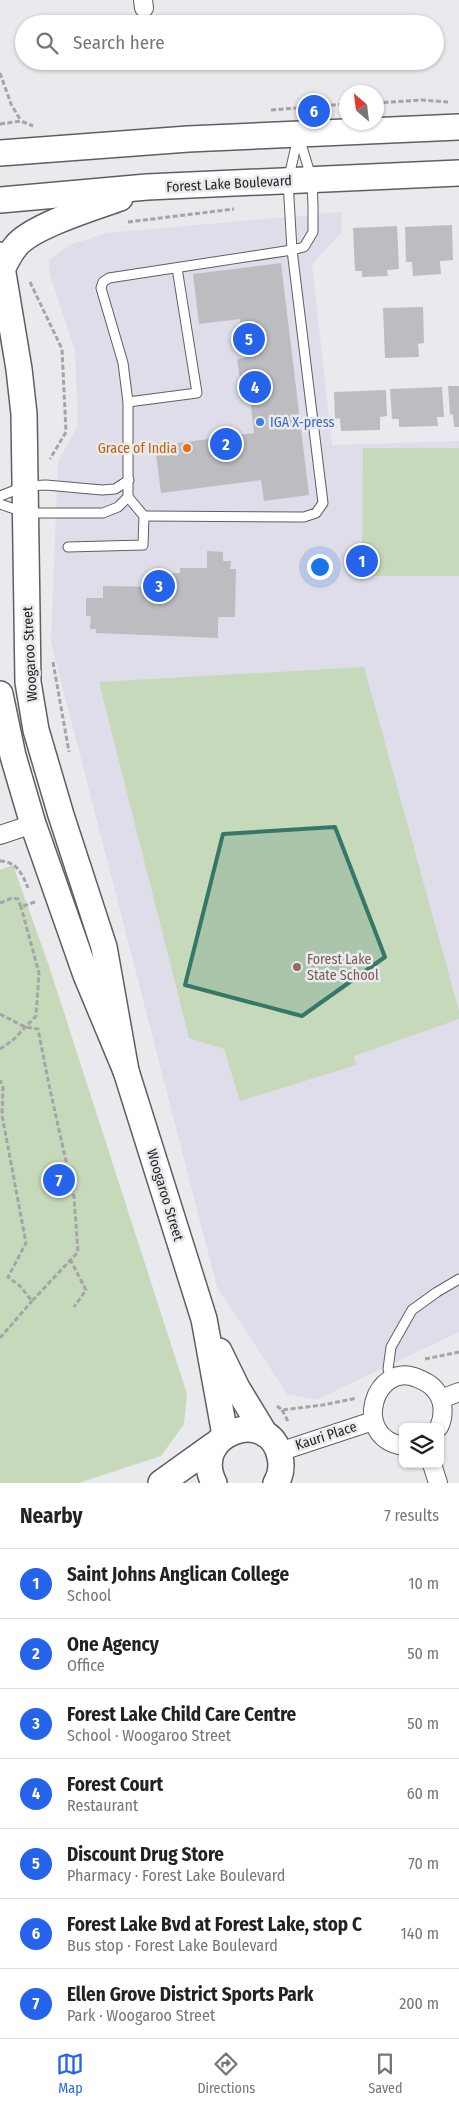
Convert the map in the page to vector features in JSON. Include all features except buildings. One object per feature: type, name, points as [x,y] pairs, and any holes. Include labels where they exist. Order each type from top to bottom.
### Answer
[{"type":"main road","points":[[0,153],[188,139],[459,127]]},
{"type":"main road","name":"Forest Lake Boulevard","points":[[0,200],[148,187],[459,173]]},
{"type":"main road","points":[[1,262],[27,236],[73,215],[148,187]]},
{"type":"main road","name":"Woogaroo Street","points":[[1,262],[36,486],[26,513],[28,682],[36,730],[61,816],[104,947],[126,1072]]},
{"type":"main road","name":"Woogaroo Street","points":[[0,694],[13,756],[33,824],[86,975],[126,1072],[204,1319],[237,1388],[272,1443]]},
{"type":"main road","points":[[33,824],[61,816]]},
{"type":"main road","name":"Woogaroo Street","points":[[204,1319],[220,1440]]},
{"type":"main road","points":[[161,1483],[220,1440],[241,1428],[253,1429],[272,1443],[282,1464],[278,1481]]},
{"type":"main road","points":[[214,1483],[210,1475],[208,1463],[220,1440]]},
{"type":"street","points":[[0,835],[33,824]]},
{"type":"street","points":[[399,1444],[387,1440],[378,1431],[373,1421],[372,1409],[375,1396],[390,1374],[413,1376],[430,1383],[441,1399],[443,1411],[440,1423]]},
{"type":"street","points":[[441,1399],[459,1392]]},
{"type":"street","name":"Kauri Place","points":[[272,1443],[373,1421]]},
{"type":"street","points":[[433,1468],[438,1483]]},
{"type":"lane","points":[[144,516],[304,517],[316,513],[322,503],[292,250],[300,180],[299,135]]},
{"type":"lane","points":[[68,547],[144,545],[144,516],[128,498],[128,402],[123,363],[101,288],[103,282],[109,278],[304,247],[313,232],[300,180],[299,135]]},
{"type":"lane","points":[[128,402],[196,393],[178,268]]},
{"type":"lane","points":[[0,496],[36,486],[115,489],[129,480]]},
{"type":"lane","points":[[0,504],[26,513],[103,513],[118,507],[128,498]]},
{"type":"lane","points":[[390,1374],[391,1348],[412,1310],[459,1279]]},
{"type":"path","points":[[0,73],[11,104],[21,121]]},
{"type":"path","points":[[384,102],[422,100],[450,102]]},
{"type":"path","points":[[123,222],[236,208]]},
{"type":"path","points":[[27,274],[62,349],[66,432],[50,457],[36,486]]},
{"type":"path","points":[[52,658],[71,758]]},
{"type":"path","points":[[0,861],[10,861],[22,871],[33,902]]},
{"type":"path","points":[[0,1049],[13,1040],[36,1016],[39,973],[21,907]]},
{"type":"path","points":[[0,1014],[25,1027],[38,1029],[74,1197],[78,1252],[0,1338]]},
{"type":"path","points":[[0,1080],[2,1087],[2,1115],[26,1243],[8,1277],[20,1286],[32,1301]]},
{"type":"path","points":[[70,1259],[86,1290],[74,1307]]},
{"type":"path","points":[[390,1374],[418,1360],[459,1352]]},
{"type":"path","points":[[276,1405],[282,1410],[323,1405],[358,1397]]},
{"type":"highlighted area","points":[[335,827],[385,957],[302,1016],[185,985],[223,834]]},
{"type":"shaded area","name":"Forest Lake State School","points":[[341,212],[342,232],[312,264],[332,445],[459,441],[459,1332],[316,1400],[287,1394],[217,1287],[51,642],[58,462],[78,425],[75,351],[49,271],[49,260],[69,245],[107,233]]},
{"type":"green space","points":[[363,448],[459,448],[459,576],[362,576]]},
{"type":"green space","points":[[364,667],[459,1011],[459,1019],[354,1056],[356,1065],[240,1101],[224,1049],[189,1038],[99,682]]},
{"type":"green space","points":[[13,865],[49,966],[187,1394],[184,1424],[161,1456],[79,1483],[0,1483],[0,870]]},
{"type":"place","name":"Forest Lake Bvd at Forest Lake, stop C","points":[[314,111]]},
{"type":"place","name":"Discount Drug Store","points":[[249,339]]},
{"type":"place","name":"Forest Court","points":[[255,387]]},
{"type":"place","name":"IGA X-press","points":[[260,422]]},
{"type":"place","name":"One Agency","points":[[226,444]]},
{"type":"place","name":"Grace of India","points":[[187,448]]},
{"type":"place","name":"Saint Johns Anglican College","points":[[362,561]]},
{"type":"place","name":"Forest Lake Child Care Centre","points":[[159,586]]},
{"type":"place","name":"Forest Lake State School","points":[[297,967]]},
{"type":"place","name":"Ellen Grove District Sports Park","points":[[59,1180]]}]
